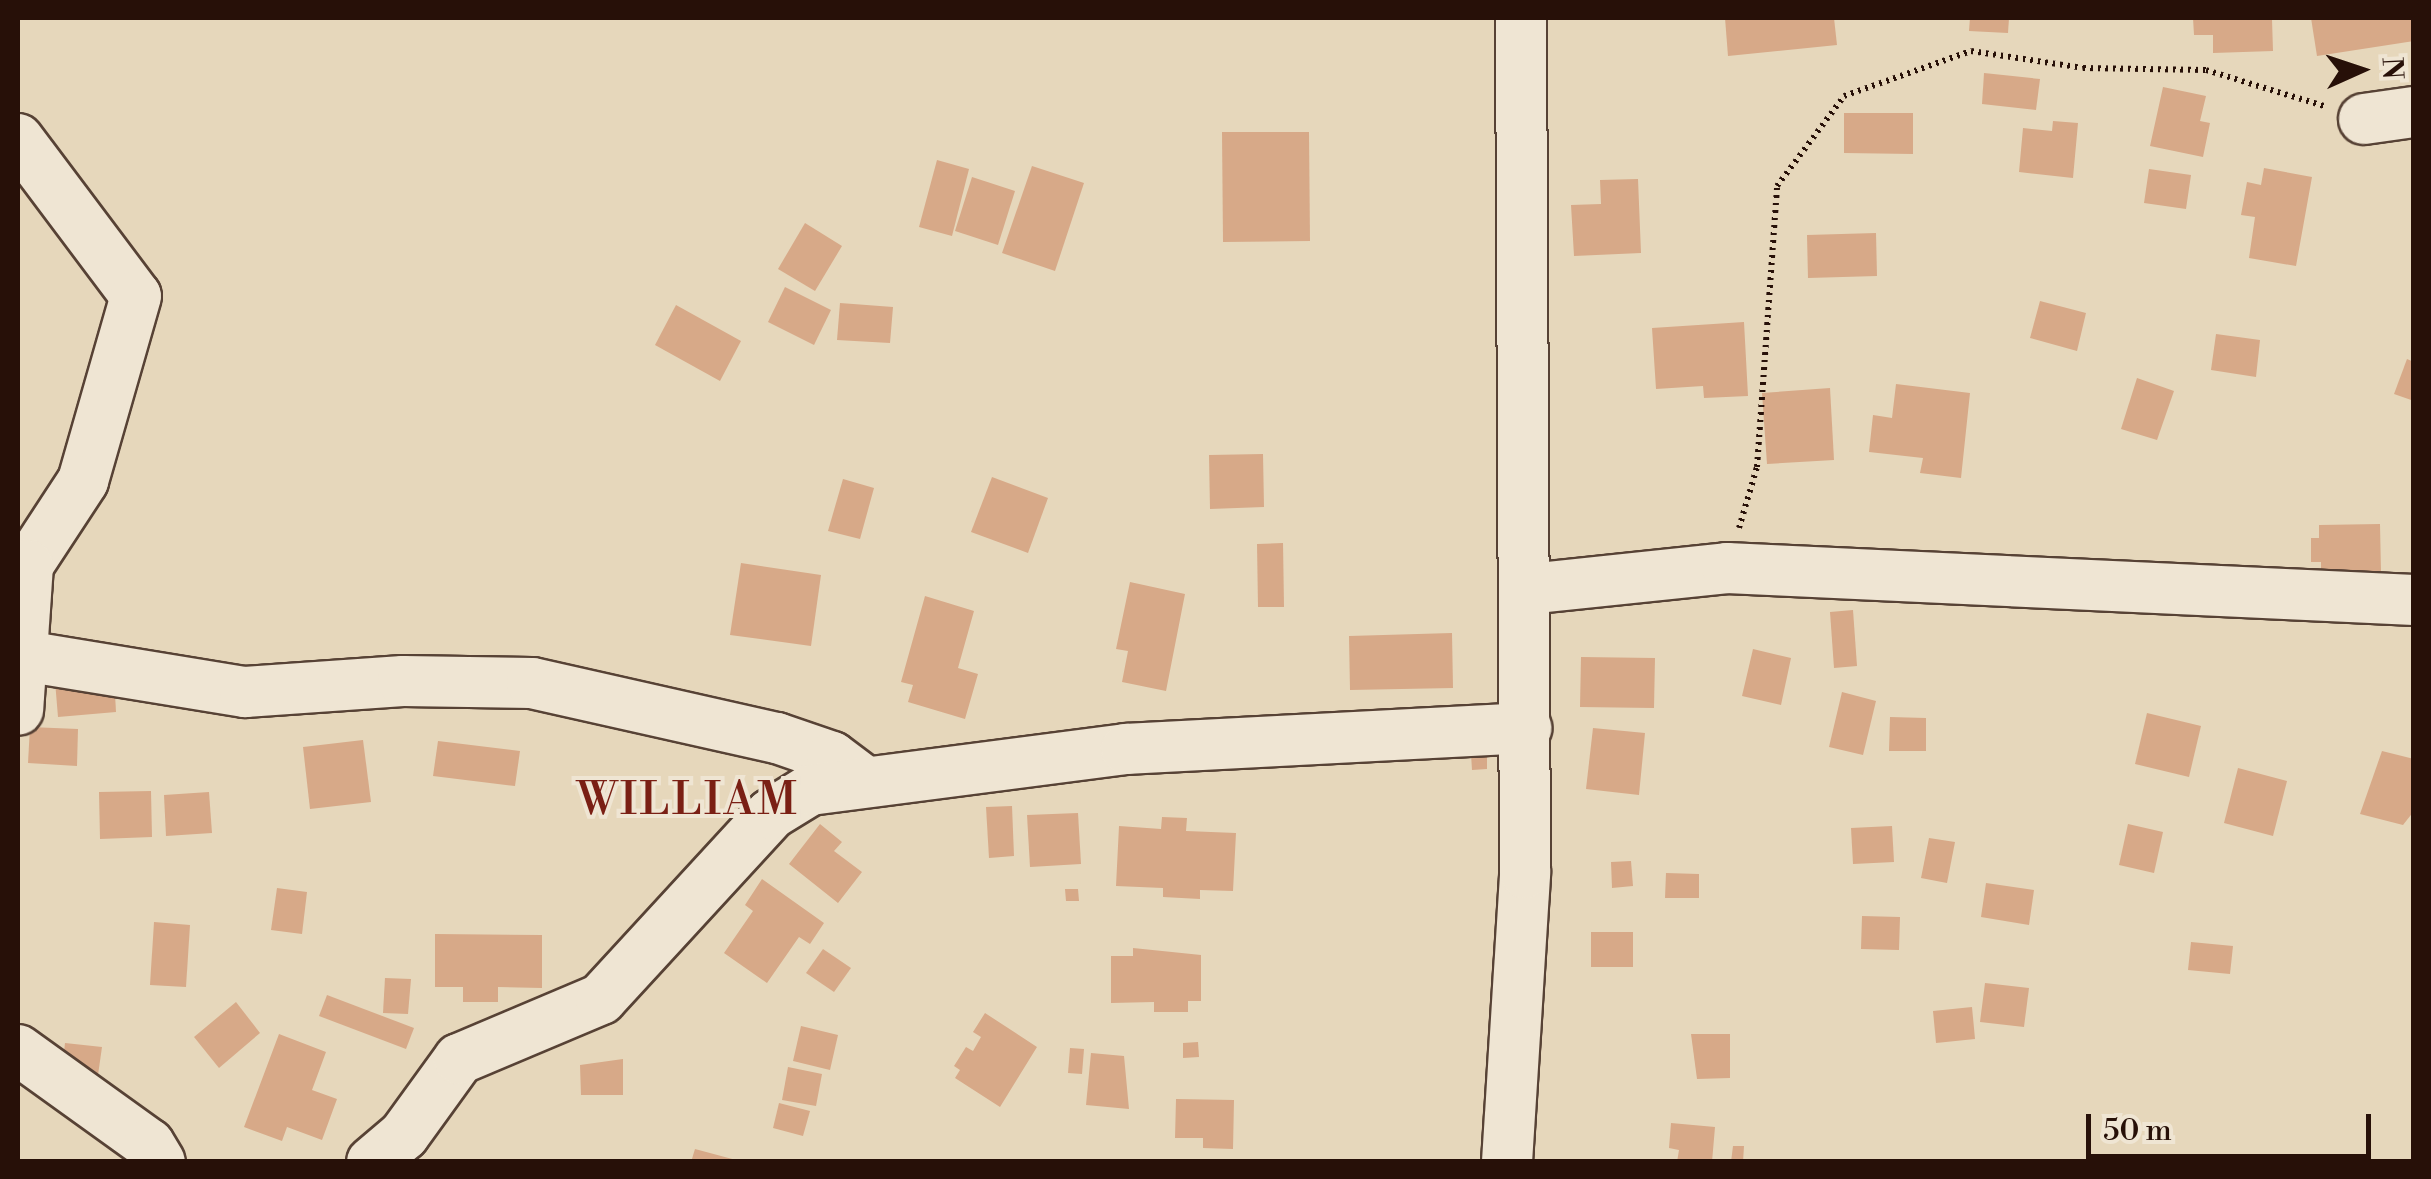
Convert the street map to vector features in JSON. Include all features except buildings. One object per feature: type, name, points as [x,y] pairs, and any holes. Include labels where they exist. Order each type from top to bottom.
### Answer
[{"type":"street","points":[[1507,1162],[1525,873],[1528,588],[1520,18]]},
{"type":"street","points":[[2364,119],[2414,112]]},
{"type":"street","points":[[18,139],[136,296],[83,481],[28,565],[18,655],[18,710]]},
{"type":"street","points":[[1528,588],[1728,568],[2414,600]]},
{"type":"street","points":[[18,655],[245,692],[403,681],[532,684],[778,738],[832,757],[864,781]]},
{"type":"street","points":[[372,1162],[404,1135],[459,1059],[601,1000],[771,814],[810,790],[1126,749],[1526,728]]},
{"type":"street","points":[[18,1050],[149,1144],[160,1162]]},
{"type":"path","points":[[1728,568],[1757,467],[1777,186],[1844,96],[1971,51],[2082,68],[2206,70],[2364,119]]},
{"type":"district","name":"WILLIAM","points":[[688,801]]}]
